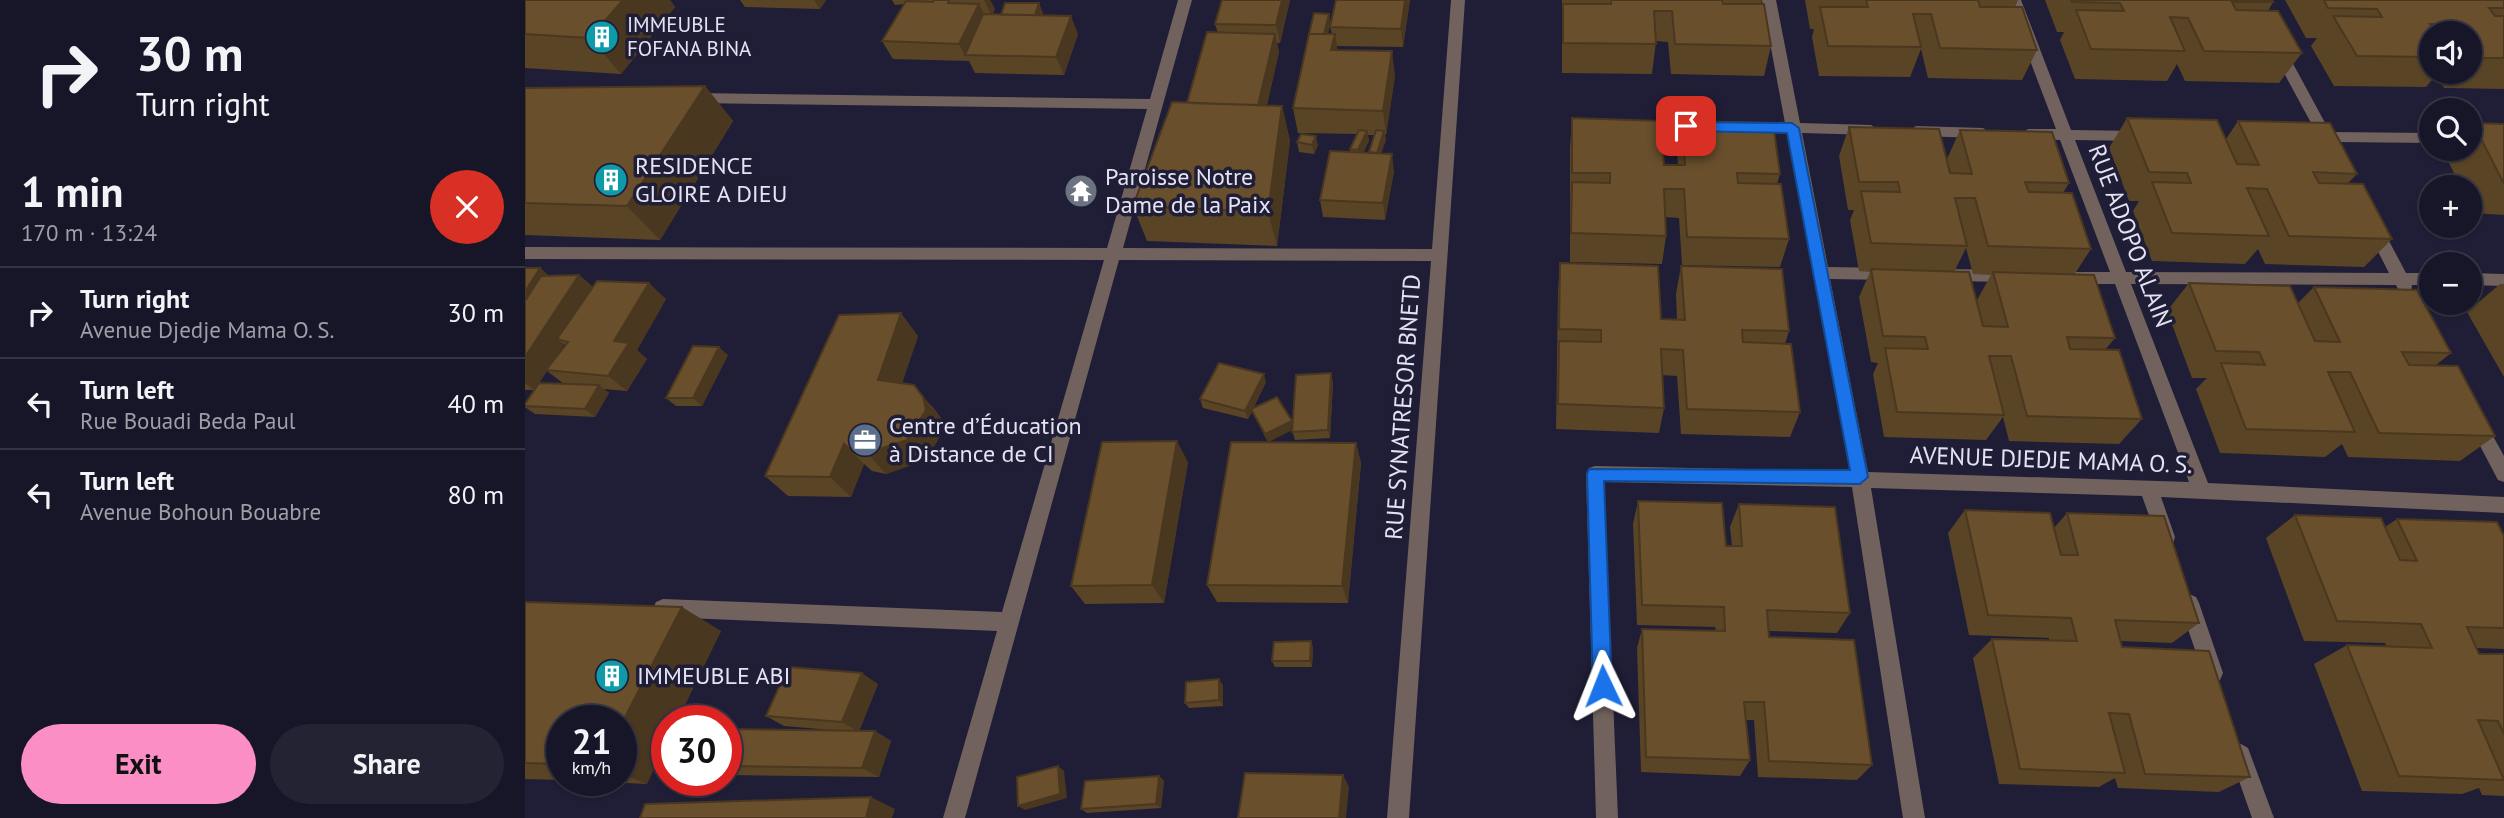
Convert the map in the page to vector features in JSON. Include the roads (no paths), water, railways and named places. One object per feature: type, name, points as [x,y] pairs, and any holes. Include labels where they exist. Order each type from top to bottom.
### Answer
[{"type":"street","points":[[954,818],[1185,0]]},
{"type":"street","name":"RUE SYNATRESOR BNETD","points":[[1398,818],[1458,0]]},
{"type":"street","points":[[1769,0],[1860,477],[1913,818]]},
{"type":"street","name":"RUE ADOPO ALAIN","points":[[2014,0],[2068,135],[2201,489]]},
{"type":"street","points":[[2270,34],[2338,160]]},
{"type":"street","points":[[676,98],[1156,104]]},
{"type":"street","points":[[1620,125],[1713,127]]},
{"type":"street","points":[[1739,127],[2149,136]]},
{"type":"street","points":[[2298,136],[2419,138]]},
{"type":"street","points":[[2363,207],[2414,302]]},
{"type":"street","points":[[525,253],[1438,255]]},
{"type":"street","points":[[1820,273],[1902,274]]},
{"type":"street","points":[[1930,275],[2026,277]]},
{"type":"street","points":[[2053,277],[2419,279]]},
{"type":"street","points":[[2482,279],[2504,280]]},
{"type":"street","points":[[2472,413],[2504,474]]},
{"type":"street","name":"AVENUE DJEDJE MAMA O. S.","points":[[1607,818],[1595,474],[1860,477],[2201,489],[2504,505]]},
{"type":"street","points":[[2148,488],[2171,554]]},
{"type":"street","points":[[2181,580],[2217,686]]},
{"type":"street","points":[[650,607],[1009,622]]},
{"type":"street","points":[[2235,739],[2263,818]]},
{"type":"place","name":"IMMEUBLE FOFANA BINA","points":[[602,37]]},
{"type":"place","name":"RESIDENCE GLOIRE A DIEU","points":[[611,180]]},
{"type":"place","name":"Paroisse Notre Dame de la Paix","points":[[1081,191]]},
{"type":"place","name":"Centre d’Éducation à Distance de CI","points":[[865,440]]},
{"type":"place","name":"IMMEUBLE ABI","points":[[612,676]]}]
